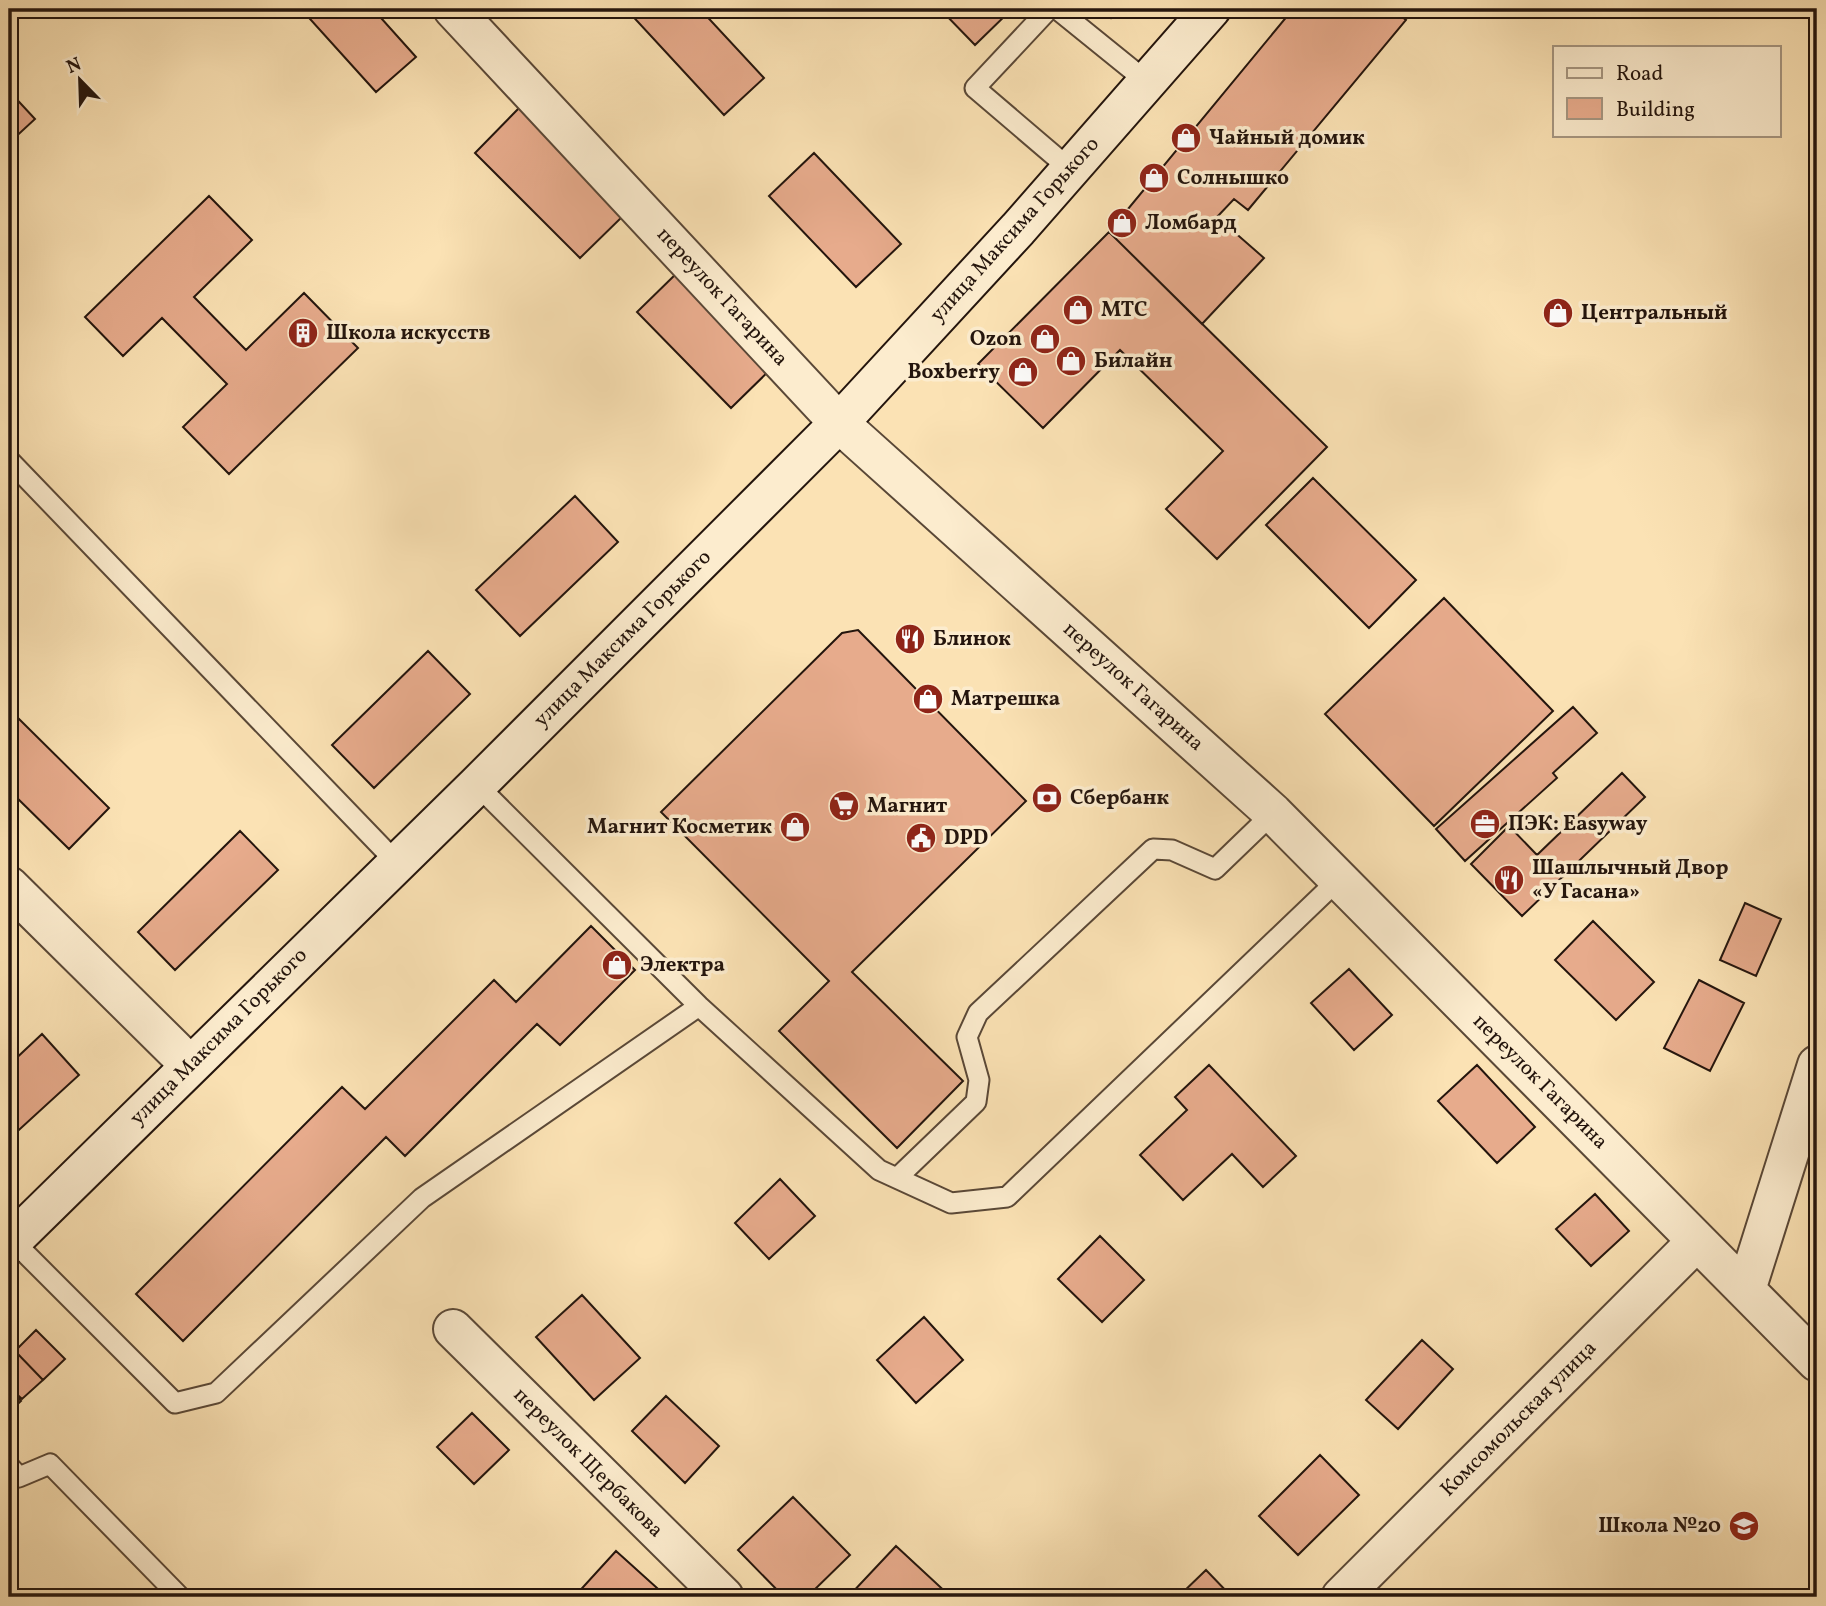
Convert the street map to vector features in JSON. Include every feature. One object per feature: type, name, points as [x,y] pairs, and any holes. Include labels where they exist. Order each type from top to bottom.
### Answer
[{"type":"street","name":"переулок Гагарина","points":[[453,9],[839,422],[1273,813],[1817,1362]]},
{"type":"street","name":"улица Максима Горького","points":[[11,1242],[477,785],[839,422],[1070,170],[1211,9]]},
{"type":"street","points":[[9,886],[190,1065]]},
{"type":"street","points":[[1746,1290],[1817,1065]]},
{"type":"street","name":"Комсомольская улица","points":[[1341,1597],[1697,1241]]},
{"type":"street","name":"переулок Щербакова","points":[[453,1329],[724,1597]]},
{"type":"lane","points":[[1049,9],[975,88],[1070,170]]},
{"type":"lane","points":[[1057,9],[1146,81]]},
{"type":"lane","points":[[9,460],[396,862]]},
{"type":"lane","points":[[477,785],[699,1006],[879,1170],[951,1203],[1007,1198],[1339,879]]},
{"type":"lane","points":[[897,1178],[976,1102],[979,1080],[967,1037],[978,1013],[1153,849],[1172,850],[1215,869],[1273,813]]},
{"type":"lane","points":[[11,1242],[175,1403],[216,1393],[422,1198],[699,1006]]},
{"type":"lane","points":[[9,1466],[19,1477],[50,1464],[180,1597]]},
{"type":"building","points":[[301,9],[373,9],[416,57],[376,92]]},
{"type":"building","points":[[626,9],[700,9],[764,78],[724,115]]},
{"type":"building","points":[[940,9],[1012,9],[975,45]]},
{"type":"building","points":[[1101,9],[1120,9],[1111,18]]},
{"type":"building","points":[[1293,9],[1392,9],[1406,20],[1248,210],[1234,199],[1217,217],[1264,258],[1202,324],[1109,232]]},
{"type":"building","points":[[9,91],[35,119],[9,143]]},
{"type":"building","points":[[520,107],[626,213],[580,258],[475,153]]},
{"type":"building","points":[[814,153],[901,244],[856,287],[769,196]]},
{"type":"building","name":"Школа искусств","points":[[209,196],[252,240],[194,297],[246,350],[304,293],[358,348],[229,474],[183,427],[227,384],[162,318],[123,356],[85,317]]},
{"type":"building","points":[[1109,232],[1327,447],[1217,559],[1166,509],[1223,451],[1120,350],[1043,428],[978,364]]},
{"type":"building","points":[[680,270],[774,366],[731,408],[637,312]]},
{"type":"building","points":[[1313,478],[1416,580],[1369,628],[1266,525]]},
{"type":"building","points":[[575,496],[618,542],[520,636],[476,590]]},
{"type":"building","points":[[1444,598],[1553,711],[1434,826],[1325,714]]},
{"type":"building","points":[[858,630],[1026,801],[852,972],[963,1081],[897,1148],[779,1031],[829,981],[661,812],[842,633]]},
{"type":"building","points":[[428,651],[470,694],[374,788],[332,745]]},
{"type":"building","points":[[1573,707],[1597,733],[1553,773],[1557,778],[1465,861],[1436,829]]},
{"type":"building","points":[[16,716],[109,808],[69,849],[9,790],[9,723]]},
{"type":"building","points":[[1622,773],[1645,797],[1522,916],[1471,864],[1509,826],[1537,855]]},
{"type":"building","points":[[240,831],[278,870],[175,970],[138,932]]},
{"type":"building","points":[[1745,903],[1781,919],[1756,976],[1720,960]]},
{"type":"building","points":[[1593,921],[1654,982],[1616,1020],[1555,960]]},
{"type":"building","points":[[591,926],[635,970],[560,1045],[537,1024],[405,1156],[386,1137],[183,1341],[136,1294],[342,1087],[365,1109],[494,980],[516,1002]]},
{"type":"building","points":[[1349,969],[1392,1015],[1354,1050],[1311,1003]]},
{"type":"building","points":[[1699,980],[1744,1003],[1710,1071],[1664,1048]]},
{"type":"building","points":[[42,1034],[79,1075],[9,1139],[9,1065]]},
{"type":"building","points":[[1209,1065],[1296,1156],[1263,1187],[1232,1154],[1183,1200],[1140,1155],[1187,1110],[1175,1097]]},
{"type":"building","points":[[1477,1065],[1535,1127],[1497,1163],[1438,1101]]},
{"type":"building","points":[[780,1179],[815,1216],[769,1259],[735,1223]]},
{"type":"building","points":[[1595,1194],[1629,1231],[1591,1266],[1556,1229]]},
{"type":"building","points":[[1100,1236],[1144,1280],[1102,1322],[1058,1279]]},
{"type":"building","points":[[582,1295],[640,1358],[594,1400],[536,1337]]},
{"type":"building","points":[[924,1317],[963,1360],[916,1403],[877,1360]]},
{"type":"building","points":[[36,1330],[65,1359],[43,1380],[15,1351]]},
{"type":"building","points":[[1422,1340],[1453,1369],[1398,1429],[1366,1400]]},
{"type":"building","points":[[15,1351],[43,1380],[22,1399],[9,1387],[9,1356]]},
{"type":"building","points":[[9,1388],[21,1401],[9,1412]]},
{"type":"building","points":[[666,1396],[719,1446],[685,1483],[632,1431]]},
{"type":"building","points":[[472,1413],[509,1450],[474,1484],[437,1447]]},
{"type":"building","points":[[1320,1455],[1359,1495],[1298,1555],[1259,1516]]},
{"type":"building","points":[[793,1497],[850,1555],[807,1597],[784,1597],[738,1550]]},
{"type":"building","points":[[896,1546],[951,1597],[848,1597]]},
{"type":"building","points":[[616,1551],[667,1597],[574,1597]]},
{"type":"building","points":[[1206,1570],[1232,1597],[1178,1597]]},
{"type":"place","name":"Чайный домик","points":[[1186,138]]},
{"type":"place","name":"Солнышко","points":[[1154,178]]},
{"type":"place","name":"Ломбард","points":[[1122,223]]},
{"type":"place","name":"МТС","points":[[1078,310]]},
{"type":"place","name":"Центральный","points":[[1558,313]]},
{"type":"place","name":"Школа искусств","points":[[303,333]]},
{"type":"place","name":"Ozon","points":[[1045,339]]},
{"type":"place","name":"Билайн","points":[[1071,361]]},
{"type":"place","name":"Boxberry","points":[[1023,372]]},
{"type":"place","name":"Блинок","points":[[910,639]]},
{"type":"place","name":"Матрешка","points":[[928,699]]},
{"type":"place","name":"Сбербанк","points":[[1047,798]]},
{"type":"place","name":"Магнит","points":[[844,806]]},
{"type":"place","name":"ПЭК: Easyway","points":[[1485,824]]},
{"type":"place","name":"Магнит Косметик","points":[[795,827]]},
{"type":"place","name":"DPD","points":[[921,838]]},
{"type":"place","name":"Шашлычный Двор «У Гасана»","points":[[1509,880]]},
{"type":"place","name":"Электра","points":[[617,965]]},
{"type":"place","name":"Школа №20","points":[[1744,1526]]}]
